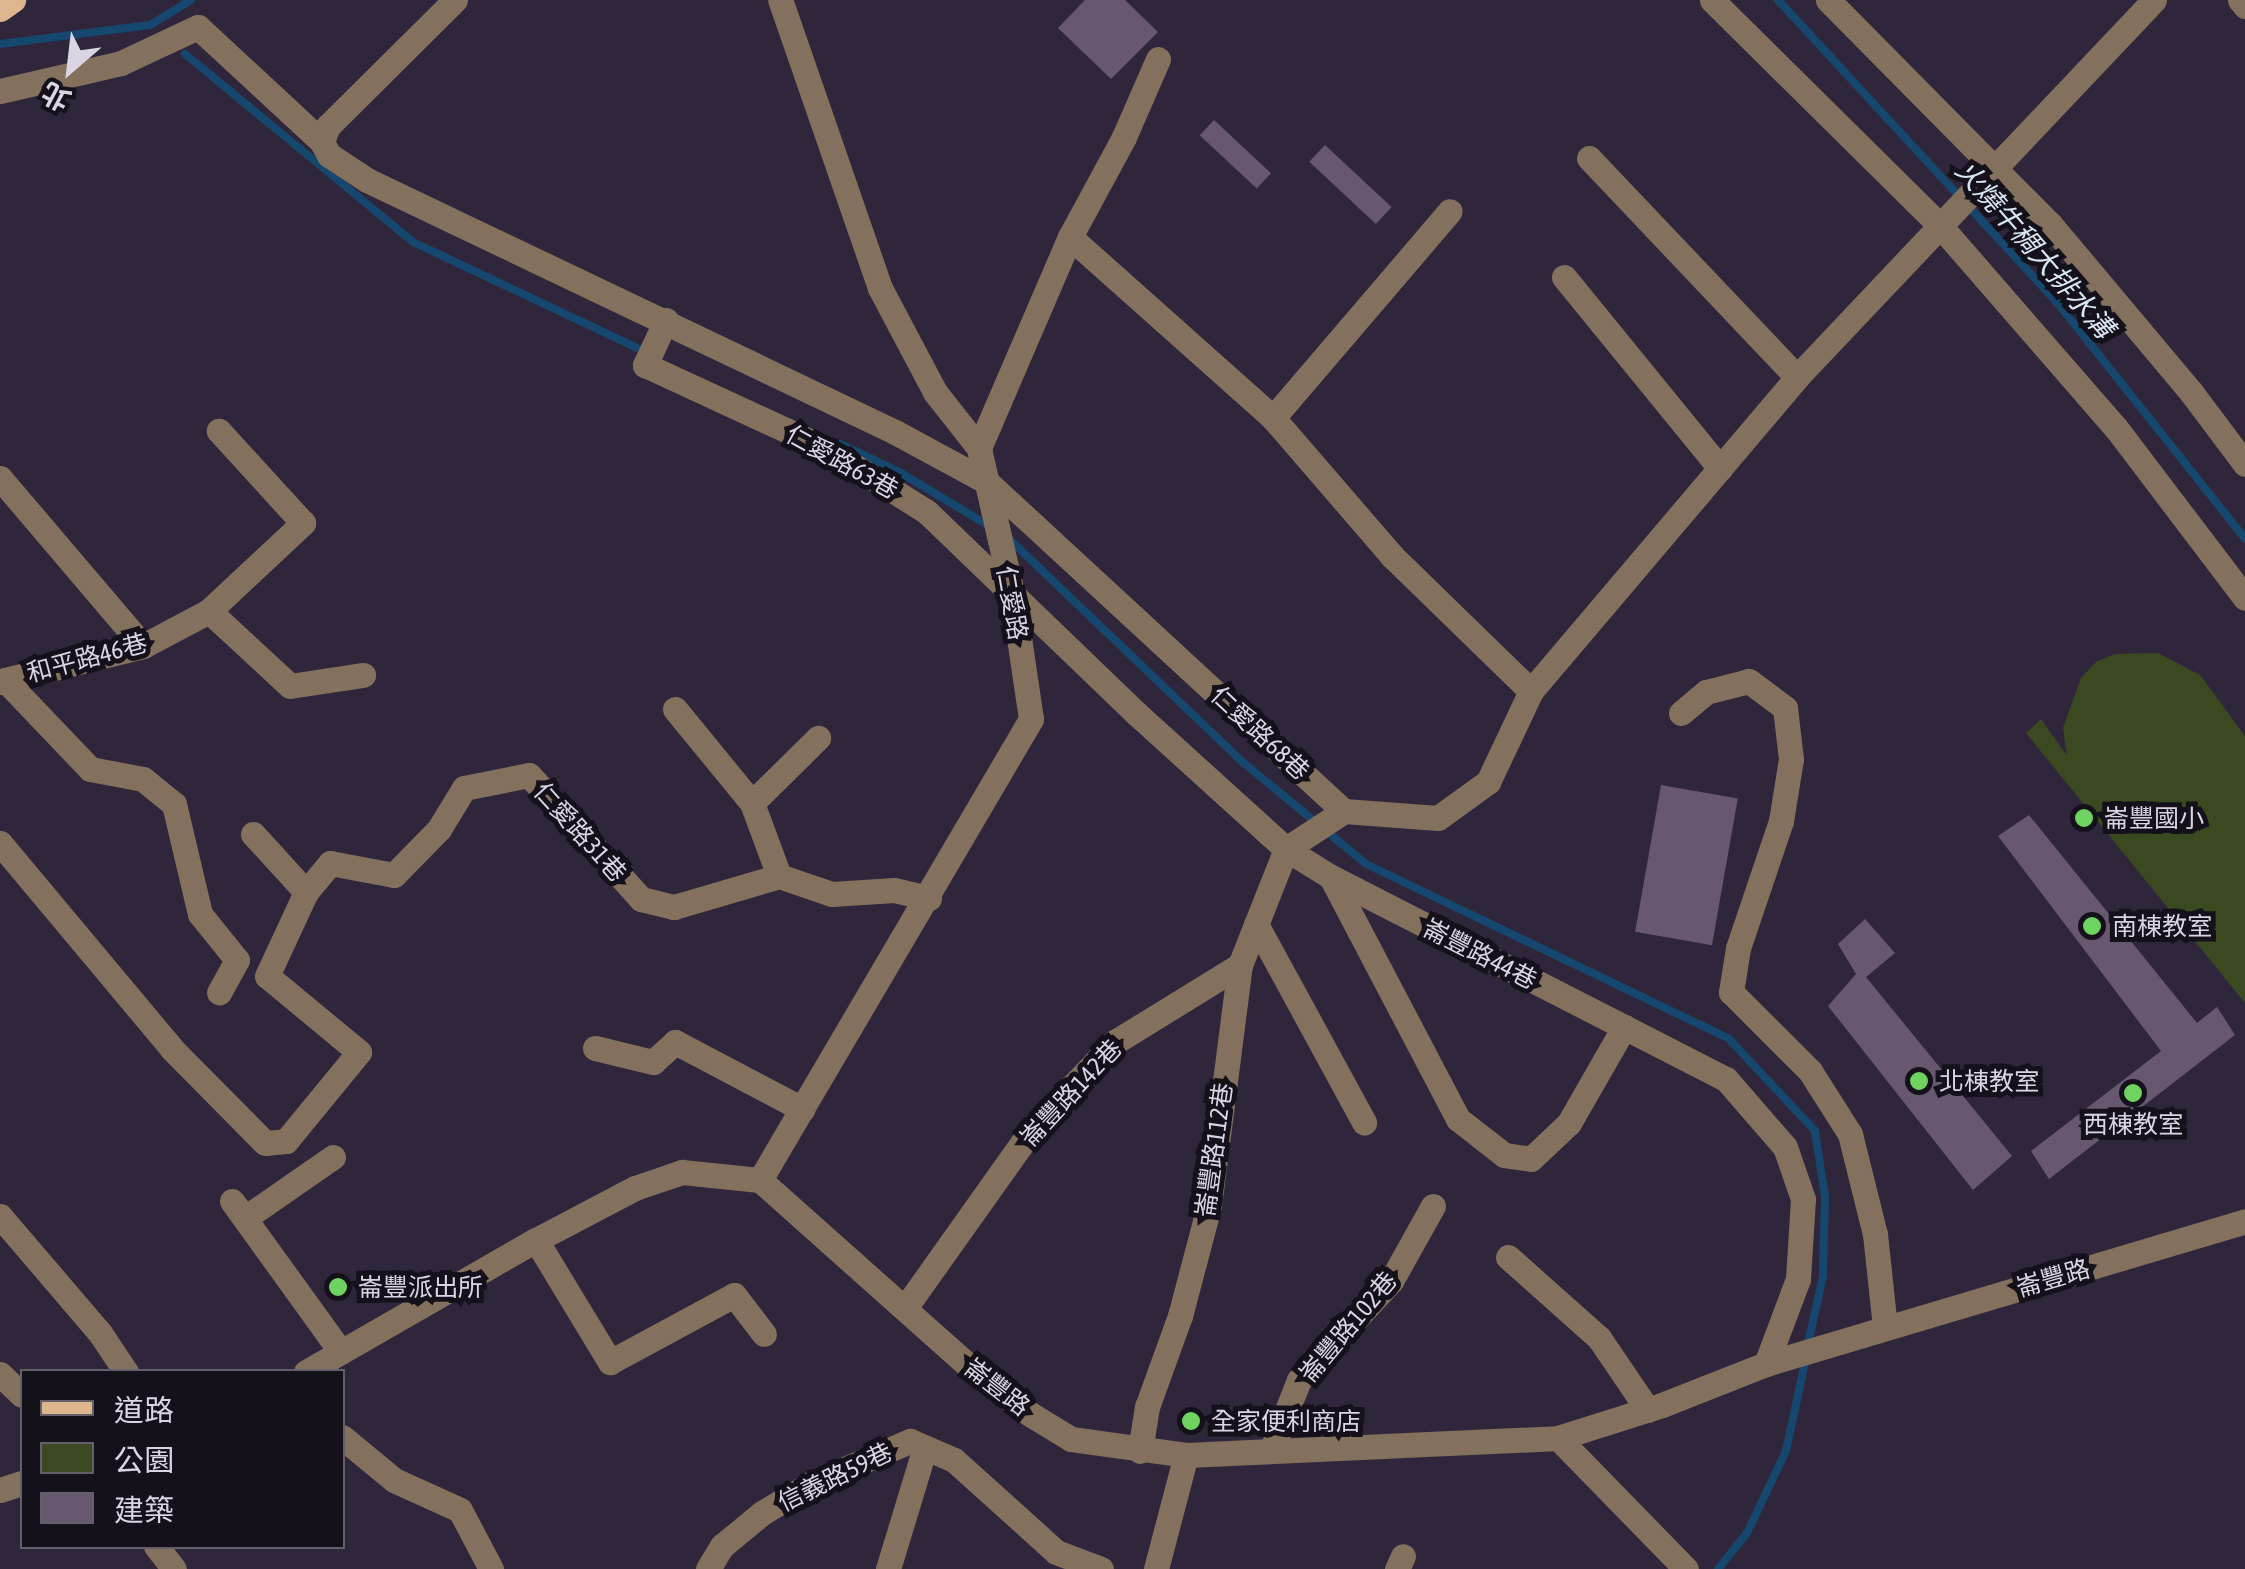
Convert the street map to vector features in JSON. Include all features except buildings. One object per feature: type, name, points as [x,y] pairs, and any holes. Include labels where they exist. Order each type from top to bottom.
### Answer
[{"type":"street","points":[[322,142],[328,126],[456,0]]},
{"type":"street","name":"仁愛路","points":[[760,1180],[929,898],[1031,718],[1013,597],[979,448],[935,392],[880,288],[780,0]]},
{"type":"street","points":[[1712,0],[1942,228],[2116,428],[2245,598]]},
{"type":"street","points":[[1828,0],[1997,168],[2191,392],[2245,464]]},
{"type":"street","points":[[1286,850],[1344,811],[1438,818],[1488,782],[1531,692],[1797,377],[2154,0]]},
{"type":"street","points":[[2240,0],[2245,6]]},
{"type":"street","name":"仁愛路68巷","points":[[0,91],[121,63],[198,27],[322,142],[329,155],[367,180],[666,320],[987,482],[1344,811]]},
{"type":"street","points":[[979,448],[1070,237],[1124,137],[1158,59]]},
{"type":"street","points":[[1589,158],[1797,377]]},
{"type":"street","points":[[1273,418],[1450,212]]},
{"type":"street","points":[[1070,237],[1273,418],[1392,556],[1531,692]]},
{"type":"street","points":[[1564,277],[1720,468]]},
{"type":"street","name":"仁愛路63巷","points":[[666,320],[644,366],[830,450],[927,512],[1013,597]]},
{"type":"street","name":"和平路46巷","points":[[2,681],[143,646],[210,612],[302,523],[219,431]]},
{"type":"street","points":[[0,478],[143,646]]},
{"type":"street","name":"崙豐路44巷","points":[[1013,597],[1286,850],[1331,877],[1726,1079],[1785,1147],[1803,1199],[1798,1280],[1775,1361]]},
{"type":"street","points":[[210,612],[290,686],[363,675]]},
{"type":"street","name":"和平路46巷","points":[[2,681],[90,769],[144,780],[174,804],[200,914],[237,960],[218,992]]},
{"type":"street","points":[[1681,713],[1706,692],[1750,681],[1785,708],[1791,760],[1782,821],[1738,948],[1731,992],[1810,1070],[1850,1134],[1875,1234],[1873,1330]]},
{"type":"street","points":[[675,709],[752,803],[779,876],[832,894],[894,890],[929,898]]},
{"type":"street","points":[[752,803],[818,738]]},
{"type":"street","name":"仁愛路31巷","points":[[0,843],[172,1049],[264,1143],[286,1141],[359,1052],[268,976],[306,892],[330,863],[394,876],[439,829],[464,788],[529,776],[641,898],[674,907],[779,876]]},
{"type":"street","points":[[253,834],[306,892]]},
{"type":"street","name":"崙豐路112巷","points":[[1140,1450],[1147,1407],[1180,1316],[1208,1206],[1240,965],[1286,850]]},
{"type":"street","points":[[1331,877],[1458,1118],[1504,1155],[1531,1159],[1569,1123],[1624,1027]]},
{"type":"street","points":[[1256,924],[1364,1122]]},
{"type":"street","name":"崙豐路142巷","points":[[905,1308],[1036,1124],[1114,1042],[1240,965]]},
{"type":"street","points":[[594,1048],[652,1062],[675,1042],[802,1109]]},
{"type":"street","points":[[333,1157],[239,1210],[341,1352]]},
{"type":"street","points":[[311,1369],[635,1188],[682,1172],[760,1180]]},
{"type":"street","name":"崙豐路","points":[[760,1180],[1030,1414],[1071,1438],[1186,1456],[1558,1438],[1873,1330],[2245,1221]]},
{"type":"street","name":"崙豐路102巷","points":[[1271,1452],[1299,1380],[1390,1281],[1433,1206]]},
{"type":"street","points":[[0,1216],[100,1333],[124,1369]]},
{"type":"street","points":[[536,1240],[610,1362],[734,1295],[764,1334]]},
{"type":"street","points":[[1508,1256],[1599,1338],[1648,1410]]},
{"type":"street","points":[[0,1374],[20,1394]]},
{"type":"street","points":[[1558,1438],[1685,1569]]},
{"type":"street","points":[[345,1439],[394,1480],[460,1510],[491,1569]]},
{"type":"street","name":"信義路59巷","points":[[708,1569],[722,1546],[762,1513],[812,1483],[910,1441],[925,1447]]},
{"type":"street","points":[[888,1569],[925,1447],[954,1460],[1056,1552],[1101,1569]]},
{"type":"street","points":[[1156,1569],[1186,1456]]},
{"type":"street","points":[[158,1549],[174,1569]]},
{"type":"green space","points":[[2158,653],[2200,675],[2245,736],[2245,1003],[2026,733],[2041,719],[2067,756],[2063,728],[2081,678],[2096,662],[2115,654]]},
{"type":"waterway","name":"火燒牛稠大排水溝","points":[[0,44],[150,25],[191,0]]},
{"type":"waterway","name":"火燒牛稠大排水溝","points":[[1778,0],[2056,301],[2245,539]]},
{"type":"waterway","points":[[185,54],[413,242],[648,353]]},
{"type":"waterway","points":[[841,444],[901,473],[991,527]]},
{"type":"waterway","points":[[1007,537],[1240,760],[1366,864],[1729,1039],[1815,1131],[1825,1197],[1823,1276],[1808,1344]]},
{"type":"waterway","points":[[1718,1569],[1747,1533],[1786,1451],[1806,1358]]},
{"type":"place","name":"崙豐國小","points":[[2084,818]]},
{"type":"place","name":"南棟教室","points":[[2092,926]]},
{"type":"place","name":"北棟教室","points":[[1919,1081]]},
{"type":"place","name":"西棟教室","points":[[2133,1093]]},
{"type":"place","name":"崙豐派出所","points":[[338,1287]]},
{"type":"place","name":"全家便利商店","points":[[1191,1421]]}]
